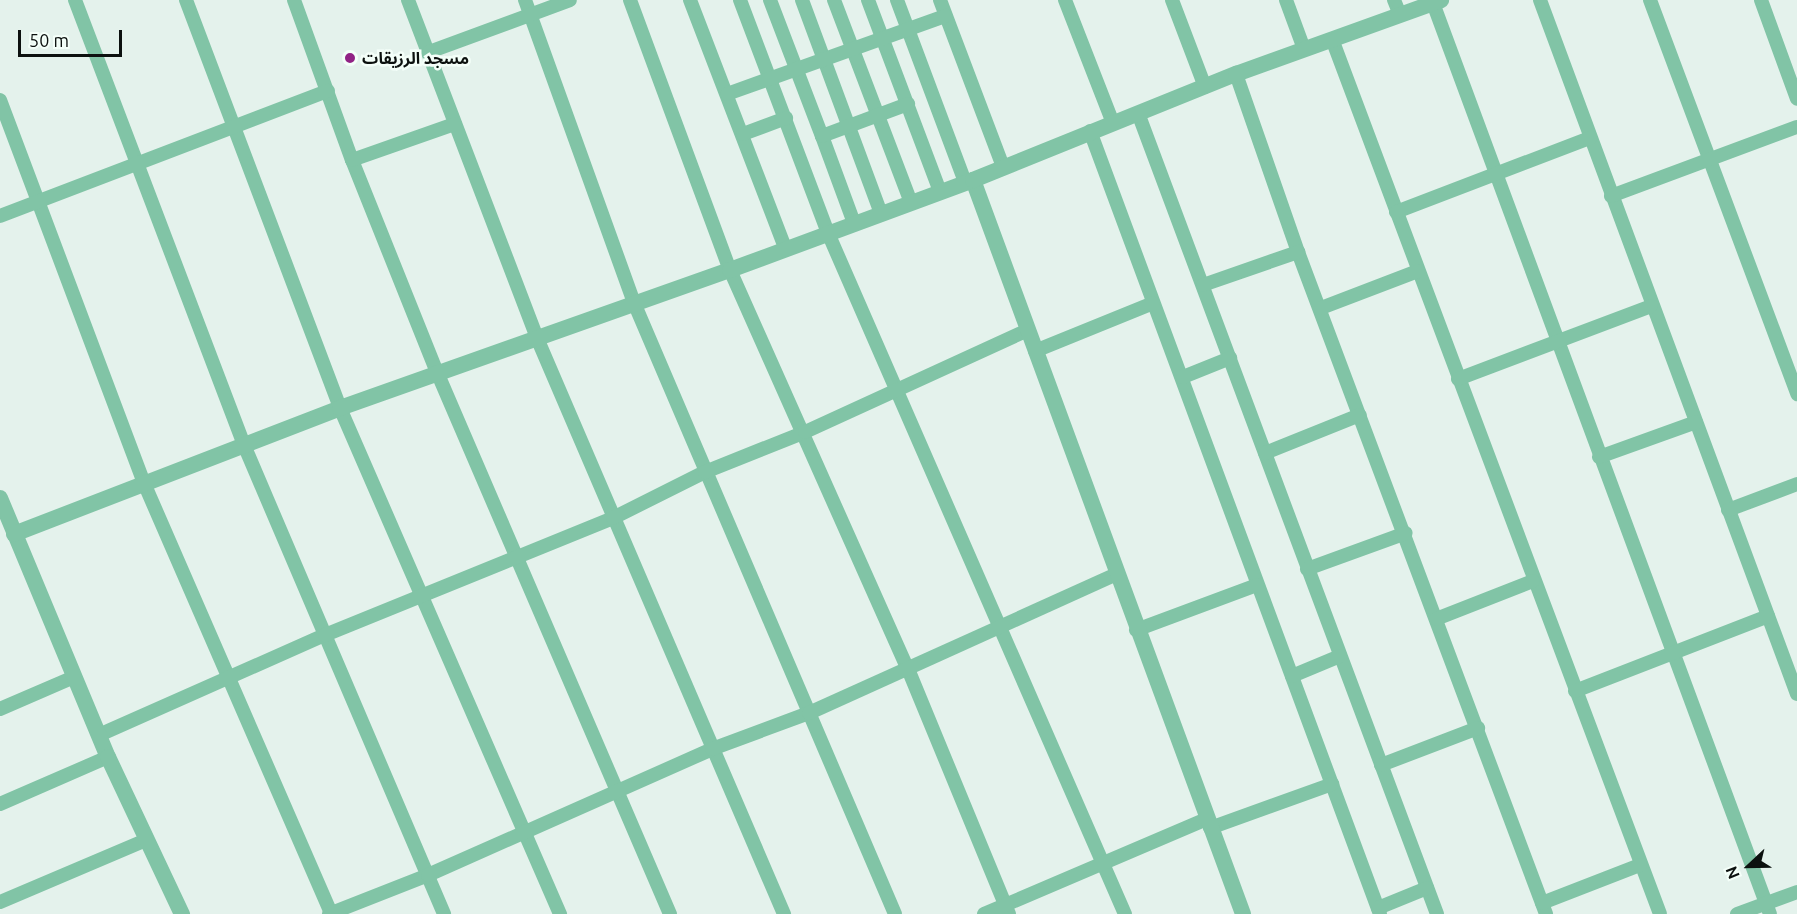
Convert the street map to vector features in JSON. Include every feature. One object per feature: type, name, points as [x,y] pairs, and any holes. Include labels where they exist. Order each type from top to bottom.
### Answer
[{"type":"street","points":[[75,0],[244,445],[444,914]]},
{"type":"street","points":[[186,0],[231,126],[340,408],[560,914]]},
{"type":"street","points":[[408,0],[537,338],[783,914]]},
{"type":"street","points":[[525,0],[634,305],[895,914]]},
{"type":"street","points":[[429,52],[570,0]]},
{"type":"street","points":[[630,0],[730,270],[909,669],[1007,910]]},
{"type":"street","points":[[690,0],[785,247]]},
{"type":"street","points":[[741,0],[828,233],[1125,914]]},
{"type":"street","points":[[770,0],[798,69],[854,223]]},
{"type":"street","points":[[802,0],[881,213]]},
{"type":"street","points":[[834,0],[911,203]]},
{"type":"street","points":[[868,0],[940,192]]},
{"type":"street","points":[[897,0],[1035,351],[1115,575],[1243,914]]},
{"type":"street","points":[[940,0],[1003,167]]},
{"type":"street","points":[[1065,0],[1113,123]]},
{"type":"street","points":[[1172,0],[1205,87]]},
{"type":"street","points":[[1286,0],[1304,49]]},
{"type":"street","points":[[1540,0],[1651,306],[1797,694]]},
{"type":"street","points":[[1650,0],[1797,394]]},
{"type":"street","points":[[1761,0],[1791,64],[1797,99]]},
{"type":"street","points":[[299,2],[352,160],[438,372],[670,914]]},
{"type":"street","points":[[14,534],[340,408],[634,305],[785,247],[969,181],[1090,131],[1332,39],[1397,8],[1437,2],[1494,176],[1768,909]]},
{"type":"street","points":[[728,94],[945,16]]},
{"type":"street","points":[[1332,39],[1533,581],[1660,914]]},
{"type":"street","points":[[1236,74],[1298,252],[1406,533],[1544,908],[1640,865]]},
{"type":"street","points":[[0,216],[231,126],[328,91]]},
{"type":"street","points":[[0,100],[144,483],[330,914],[428,875],[617,789],[712,749],[810,713],[1115,575]]},
{"type":"street","points":[[822,136],[908,104]]},
{"type":"street","points":[[1138,113],[1437,914]]},
{"type":"street","points":[[743,134],[786,118]]},
{"type":"street","points":[[352,160],[455,124]]},
{"type":"street","points":[[1611,196],[1797,127]]},
{"type":"street","points":[[1090,131],[1379,911],[1427,888]]},
{"type":"street","points":[[1396,212],[1590,138]]},
{"type":"street","points":[[1203,285],[1298,252]]},
{"type":"street","points":[[1321,308],[1418,271]]},
{"type":"street","points":[[1035,351],[1154,303]]},
{"type":"street","points":[[1458,379],[1651,306]]},
{"type":"street","points":[[99,735],[325,635],[613,518],[705,472],[898,391],[1026,331]]},
{"type":"street","points":[[1183,377],[1230,358]]},
{"type":"street","points":[[1265,453],[1360,415]]},
{"type":"street","points":[[1599,457],[1696,422]]},
{"type":"street","points":[[1728,510],[1797,484]]},
{"type":"street","points":[[0,498],[108,757],[182,914]]},
{"type":"street","points":[[1307,569],[1406,533]]},
{"type":"street","points":[[1436,619],[1533,581]]},
{"type":"street","points":[[1136,630],[1257,585]]},
{"type":"street","points":[[1575,691],[1768,616]]},
{"type":"street","points":[[1292,676],[1340,656]]},
{"type":"street","points":[[0,709],[74,677]]},
{"type":"street","points":[[1381,765],[1478,728]]},
{"type":"street","points":[[0,804],[108,757]]},
{"type":"street","points":[[984,914],[1007,910],[1104,863],[1209,824],[1332,784]]},
{"type":"street","points":[[0,902],[146,840]]},
{"type":"street","points":[[1737,914],[1768,909],[1797,892]]},
{"type":"place","name":"مسجد الرزيقات","points":[[350,58]]}]
